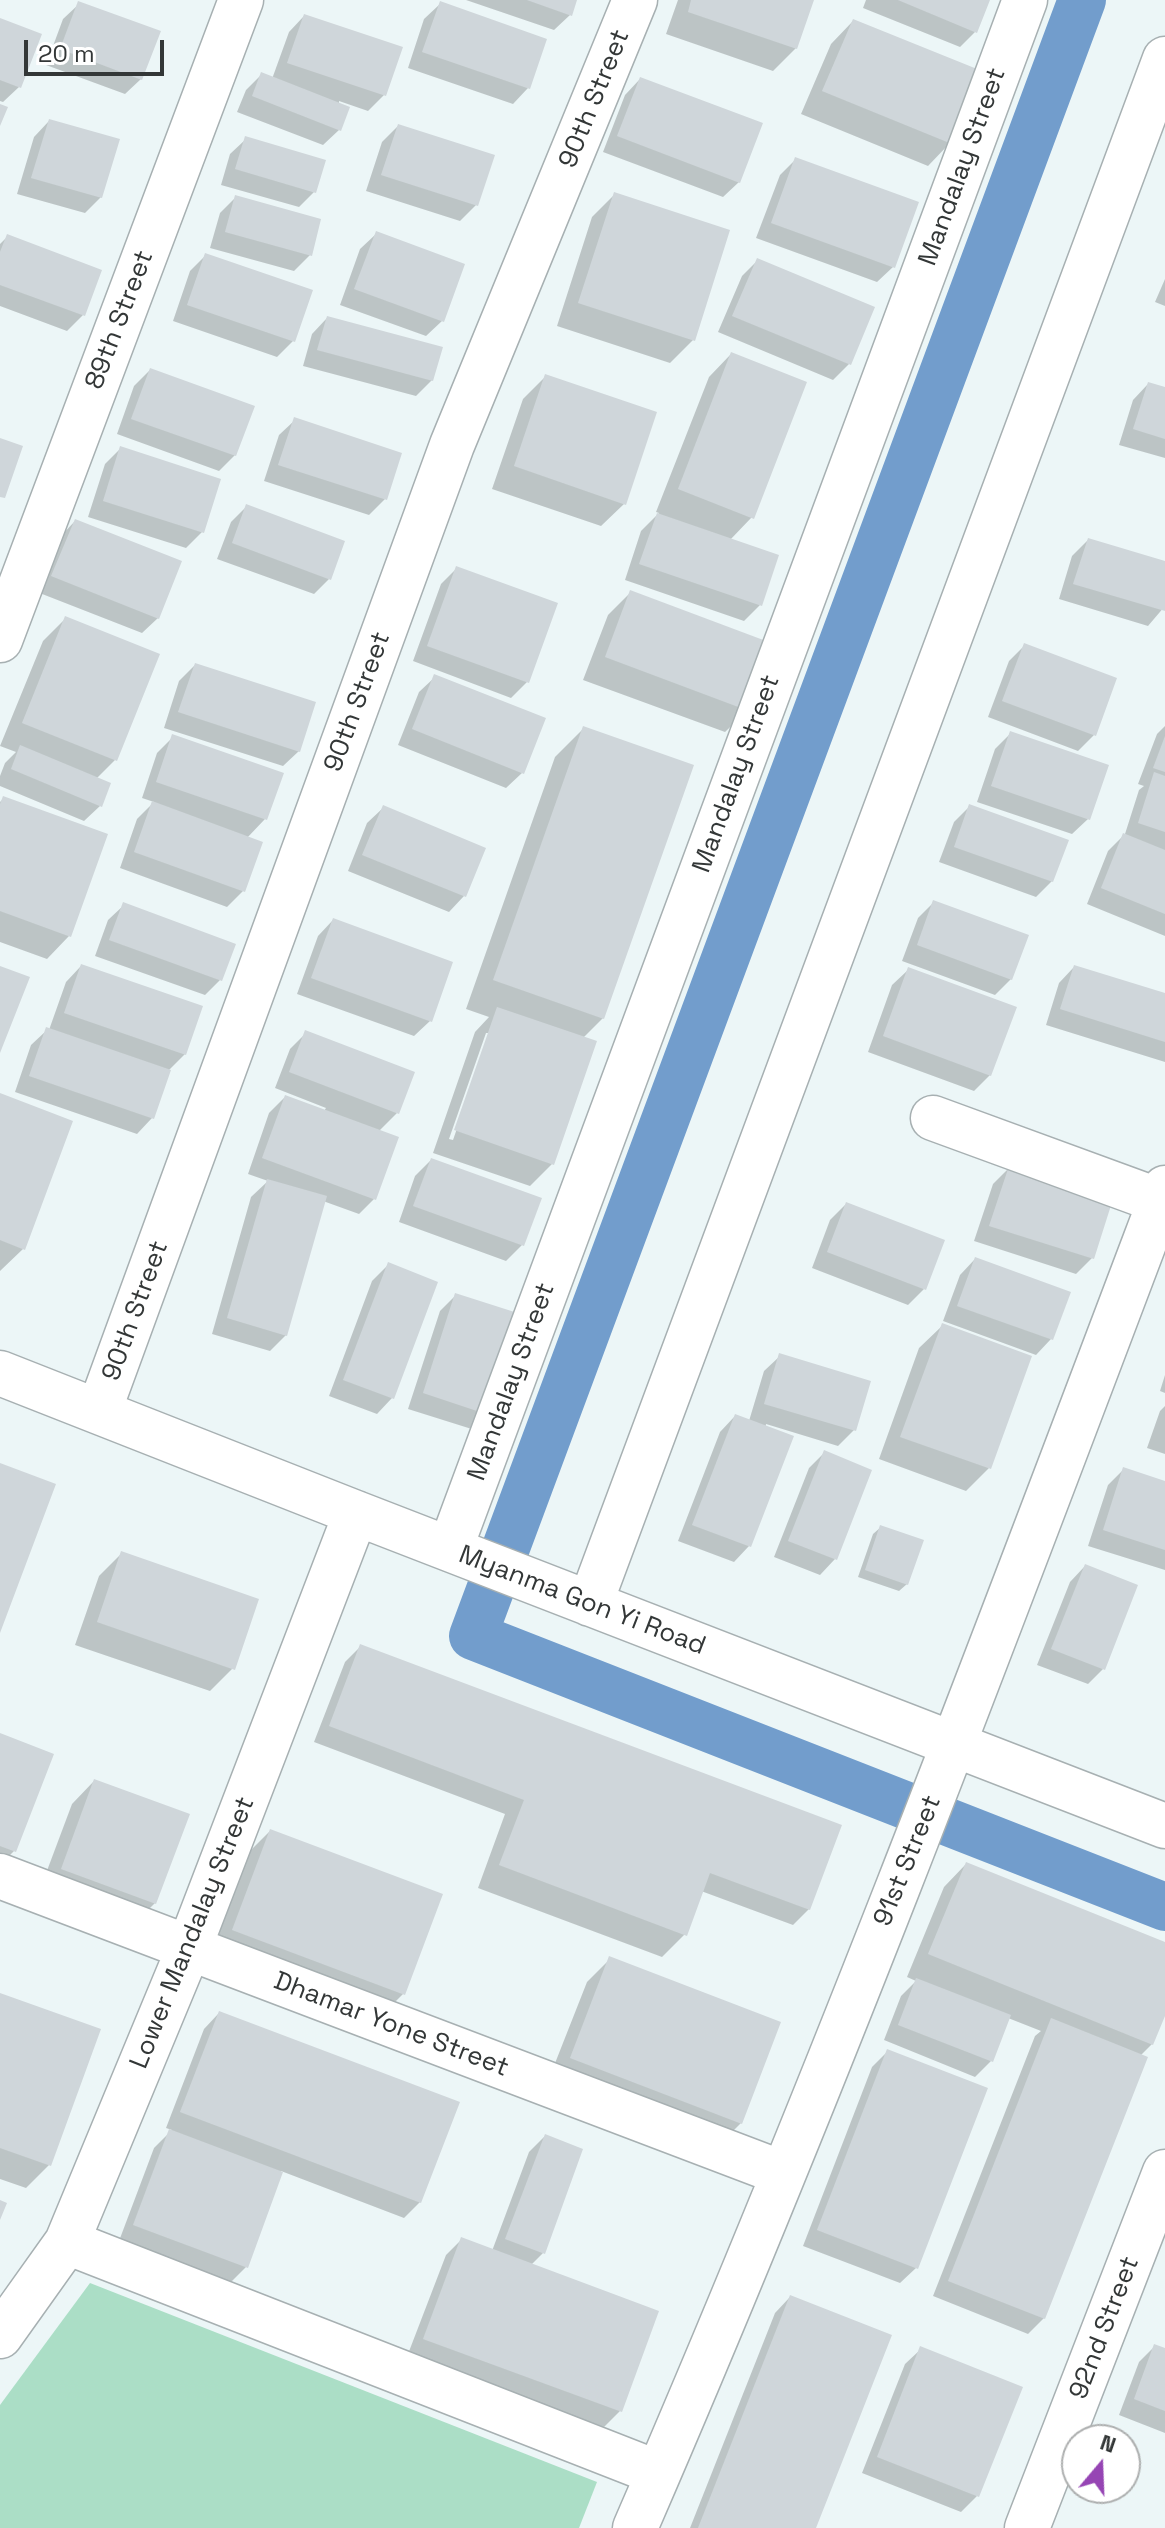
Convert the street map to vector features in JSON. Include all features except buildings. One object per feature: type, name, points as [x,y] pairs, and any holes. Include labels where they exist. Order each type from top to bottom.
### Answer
[{"type":"street","name":"89th Street","points":[[0,640],[241,0]]},
{"type":"street","name":"90th Street","points":[[99,1411],[452,445],[635,0]]},
{"type":"street","name":"Mandalay Street","points":[[450,1549],[1025,0]]},
{"type":"street","points":[[590,1604],[1165,59]]},
{"type":"street","points":[[933,1118],[1163,1194]]},
{"type":"street","name":"91st Street","points":[[635,2528],[955,1746],[1163,1194]]},
{"type":"street","name":"Myanma Gon Yi Road","points":[[0,1373],[1165,1826]]},
{"type":"street","name":"Lower Mandalay Street","points":[[0,2336],[67,2242],[189,1948],[356,1513]]},
{"type":"street","name":"Dhamar Yone Street","points":[[0,1876],[782,2173]]},
{"type":"street","name":"92nd Street","points":[[1027,2528],[1165,2172]]},
{"type":"street","points":[[67,2242],[658,2473]]},
{"type":"green space","points":[[90,2283],[597,2482],[579,2528],[0,2528],[0,2405]]},
{"type":"waterway","points":[[1082,0],[473,1636],[1165,1907]]}]
